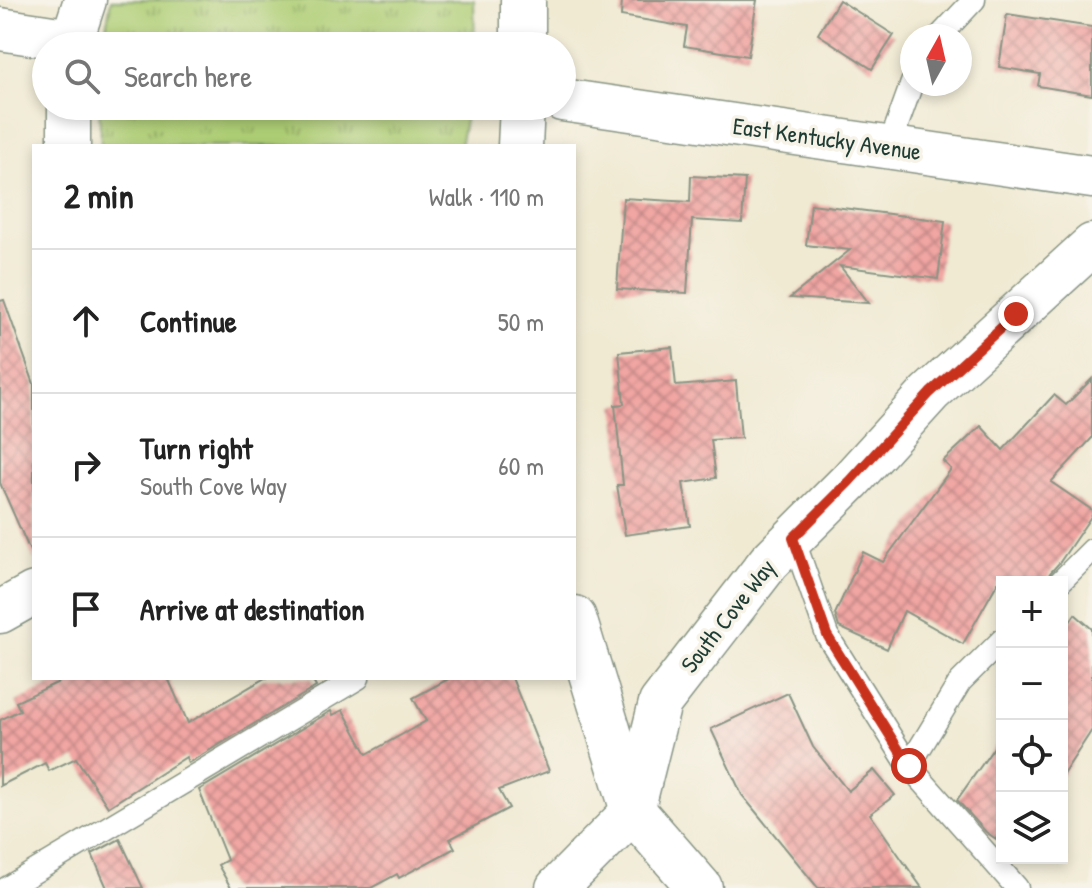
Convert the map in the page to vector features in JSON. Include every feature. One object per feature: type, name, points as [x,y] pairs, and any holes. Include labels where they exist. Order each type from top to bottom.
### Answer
[{"type":"street","points":[[75,32],[85,0]]},
{"type":"street","points":[[523,0],[523,32]]},
{"type":"street","points":[[0,29],[32,35]]},
{"type":"street","name":"East Kentucky Avenue","points":[[576,102],[1092,177]]},
{"type":"street","points":[[69,120],[69,144]]},
{"type":"street","points":[[520,144],[521,120]]},
{"type":"street","name":"South Cove Way","points":[[633,811],[660,703],[769,562],[850,481],[930,393],[1092,245]]},
{"type":"street","points":[[576,625],[633,811],[700,888]]},
{"type":"street","points":[[557,888],[633,811]]},
{"type":"lane","points":[[951,24],[974,0]]},
{"type":"lane","points":[[889,147],[907,96]]},
{"type":"lane","points":[[793,538],[827,635],[909,766],[1017,888]]},
{"type":"lane","points":[[1066,576],[1092,550]]},
{"type":"lane","points":[[909,766],[960,682],[996,646]]},
{"type":"lane","points":[[7,888],[355,680]]},
{"type":"green space","points":[[111,0],[474,0],[475,32],[105,32]]},
{"type":"green space","points":[[100,120],[465,120],[460,144],[101,144]]},
{"type":"building","points":[[622,0],[757,0],[748,56],[684,46],[687,27],[621,16]]},
{"type":"building","points":[[839,0],[894,35],[872,69],[818,34]]},
{"type":"building","points":[[1007,14],[1092,27],[1092,95],[1038,86],[1040,74],[999,67]]},
{"type":"building","points":[[691,176],[745,179],[742,223],[692,220],[687,293],[617,289],[623,198],[690,202]]},
{"type":"building","points":[[811,204],[945,221],[938,279],[840,266],[869,303],[790,298],[850,250],[806,245]]},
{"type":"building","points":[[4,300],[32,378],[32,555],[0,483],[0,301]]},
{"type":"building","points":[[672,347],[676,386],[736,381],[741,438],[711,440],[716,478],[683,483],[690,526],[625,535],[617,485],[623,485],[615,405],[624,404],[619,352]]},
{"type":"building","points":[[1092,379],[1092,438],[1051,482],[1092,510],[1092,515],[1049,576],[996,576],[996,586],[963,644],[904,611],[887,649],[839,627],[835,614],[863,552],[883,562],[951,469],[943,461],[981,426],[1003,450],[1054,395],[1066,405]]},
{"type":"building","points":[[1075,614],[1092,629],[1092,730],[1068,767],[1068,648],[1068,625]]},
{"type":"building","points":[[63,680],[169,680],[188,723],[262,680],[312,680],[316,687],[188,763],[186,757],[108,807],[76,758],[49,771],[45,763],[0,786],[0,720],[20,710],[16,702]]},
{"type":"building","points":[[446,680],[513,680],[549,771],[499,790],[509,808],[450,839],[455,848],[399,878],[397,874],[371,888],[231,888],[218,865],[227,860],[199,790],[331,711],[333,715],[343,710],[367,754],[426,721],[413,698]]},
{"type":"building","points":[[788,693],[813,747],[848,791],[874,770],[895,795],[870,814],[922,888],[818,888],[742,795],[711,729]]},
{"type":"building","points":[[996,745],[996,839],[957,800]]},
{"type":"building","points":[[120,839],[143,888],[107,888],[92,854]]},
{"type":"route","points":[[909,766],[827,635],[793,538],[930,393],[1016,314]]}]
